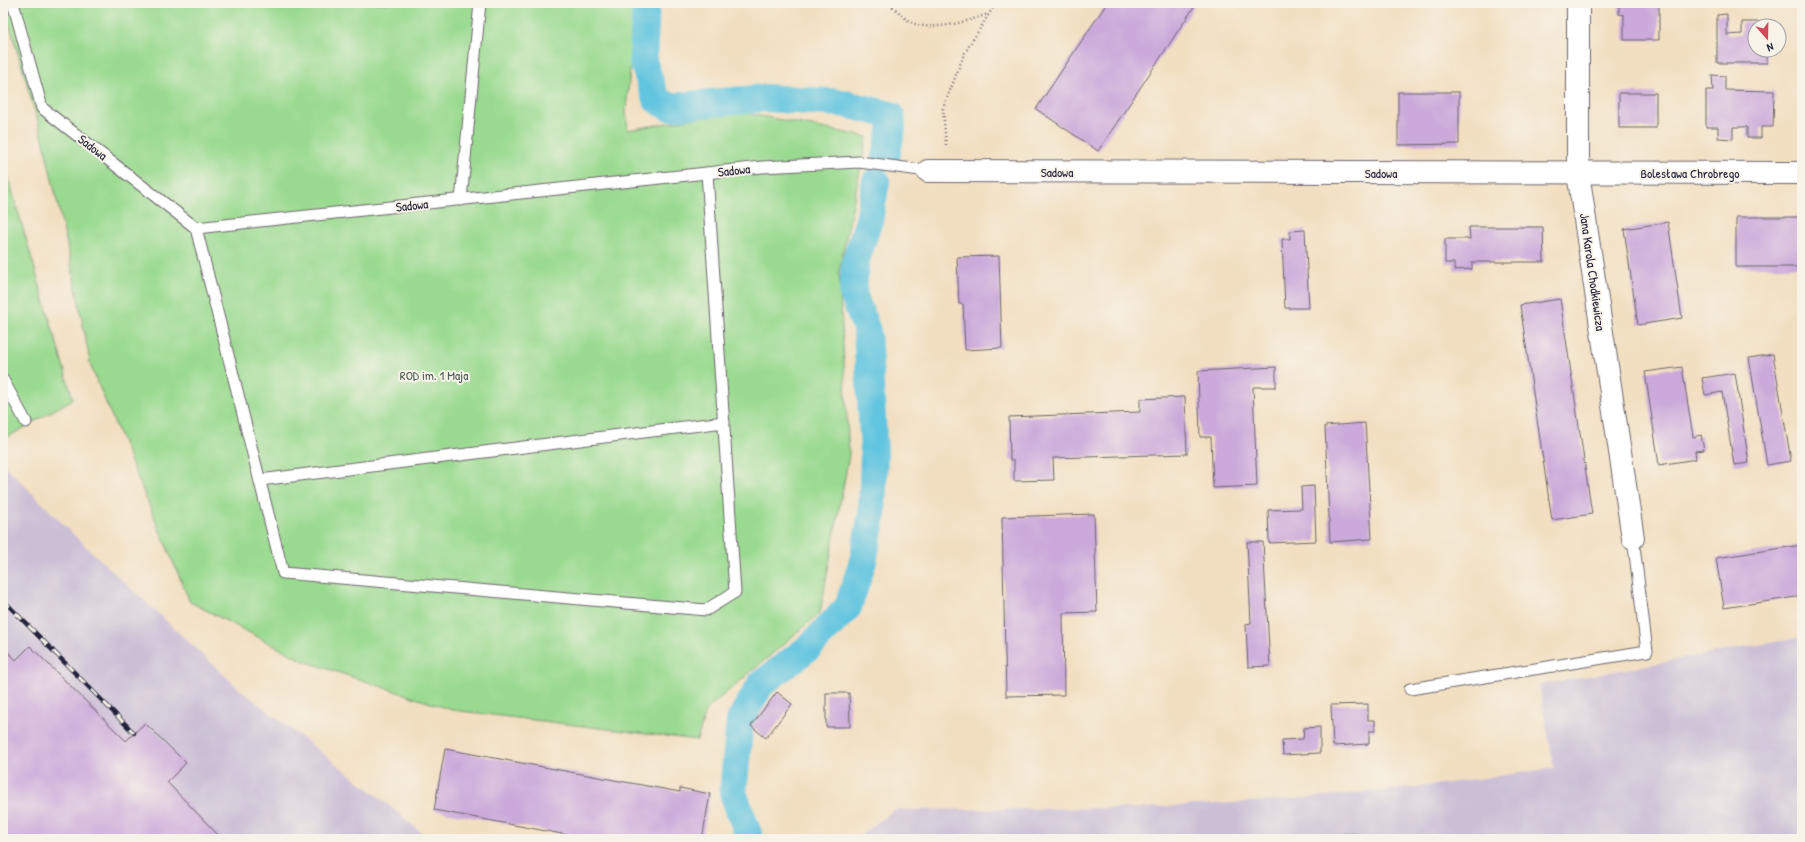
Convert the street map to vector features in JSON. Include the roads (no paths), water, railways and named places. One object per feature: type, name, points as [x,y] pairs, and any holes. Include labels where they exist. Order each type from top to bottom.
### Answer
[{"type":"street","name":"Jana Karola Chodkiewicza","points":[[1578,3],[1578,173],[1633,538]]},
{"type":"street","name":"Sadowa","points":[[938,172],[1578,173]]},
{"type":"street","name":"Bolesława Chrobrego","points":[[1578,173],[1802,173]]},
{"type":"lane","name":"Sadowa","points":[[13,3],[42,108],[196,228],[762,167],[859,162],[938,172]]},
{"type":"lane","points":[[461,200],[480,3]]},
{"type":"lane","points":[[196,228],[284,573],[706,610],[735,592],[707,173]]},
{"type":"lane","points":[[3,380],[26,422]]},
{"type":"lane","points":[[260,480],[724,422]]},
{"type":"lane","points":[[1410,689],[1647,651],[1633,538]]},
{"type":"water","points":[[1519,837],[1520,839],[1333,839],[1334,838]]},
{"type":"waterway","points":[[646,3],[643,61],[656,99],[669,107],[766,98],[841,103],[891,115],[892,127],[886,156]]},
{"type":"waterway","points":[[750,839],[733,793],[740,720],[761,684],[808,648],[848,607],[863,561],[872,514],[874,453],[867,331],[853,293],[855,263],[869,220],[876,181]]},
{"type":"railway","points":[[3,600],[134,733]]},
{"type":"park label","name":"ROD im. 1 Maja","points":[[434,375]]}]
